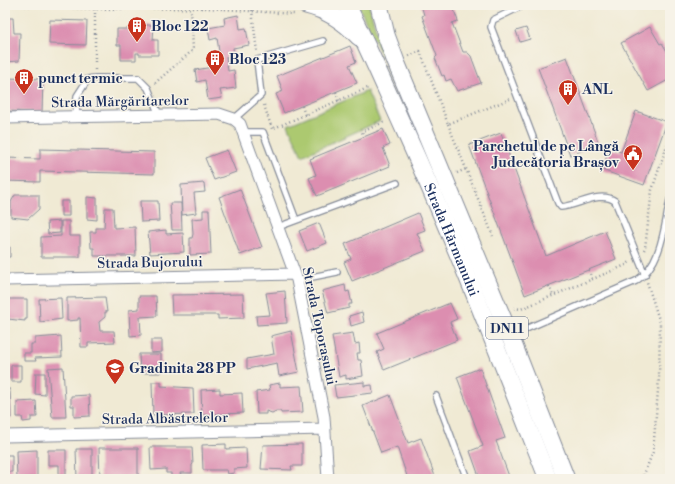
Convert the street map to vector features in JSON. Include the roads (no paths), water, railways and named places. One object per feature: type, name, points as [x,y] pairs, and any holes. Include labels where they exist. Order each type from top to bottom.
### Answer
[{"type":"main road","name":"Strada Hărmanului","points":[[347,5],[371,52],[466,270],[548,479]]},
{"type":"main road","points":[[300,9],[320,8],[348,26],[371,52]]},
{"type":"main road","name":"Strada Hărmanului","points":[[382,9],[386,35],[396,62],[510,336],[566,479]]},
{"type":"street","name":"Strada Mărgăritarelor","points":[[5,118],[219,114],[234,119]]},
{"type":"street","name":"Strada Toporașului","points":[[234,119],[240,124],[244,132],[296,277],[325,429],[328,479]]},
{"type":"street","name":"Strada Bujorului","points":[[5,280],[296,277]]},
{"type":"street","name":"Strada Albăstrelelor","points":[[5,436],[325,429]]},
{"type":"lane","points":[[524,5],[493,20],[491,27],[558,203],[561,207],[599,197],[612,198],[615,201],[645,275]]},
{"type":"lane","points":[[234,119],[261,95],[258,60],[323,41]]},
{"type":"lane","points":[[76,116],[77,96],[88,79],[95,78],[138,78],[148,88],[159,114]]},
{"type":"lane","points":[[244,132],[263,132],[296,220]]},
{"type":"lane","points":[[278,227],[397,183]]},
{"type":"lane","points":[[510,336],[636,281],[645,275],[653,265],[659,249],[670,200]]},
{"type":"lane","points":[[296,277],[337,272]]},
{"type":"lane","points":[[436,396],[467,479]]},
{"type":"place","name":"Bloc 122","points":[[137,43]]},
{"type":"place","name":"Bloc 123","points":[[215,76]]},
{"type":"place","name":"punct termic","points":[[24,95]]},
{"type":"place","name":"ANL","points":[[568,106]]},
{"type":"place","name":"Parchetul de pe Lângă Judecătoria Brașov","points":[[633,171]]},
{"type":"place","name":"Gradinita 28 PP","points":[[115,385]]}]
